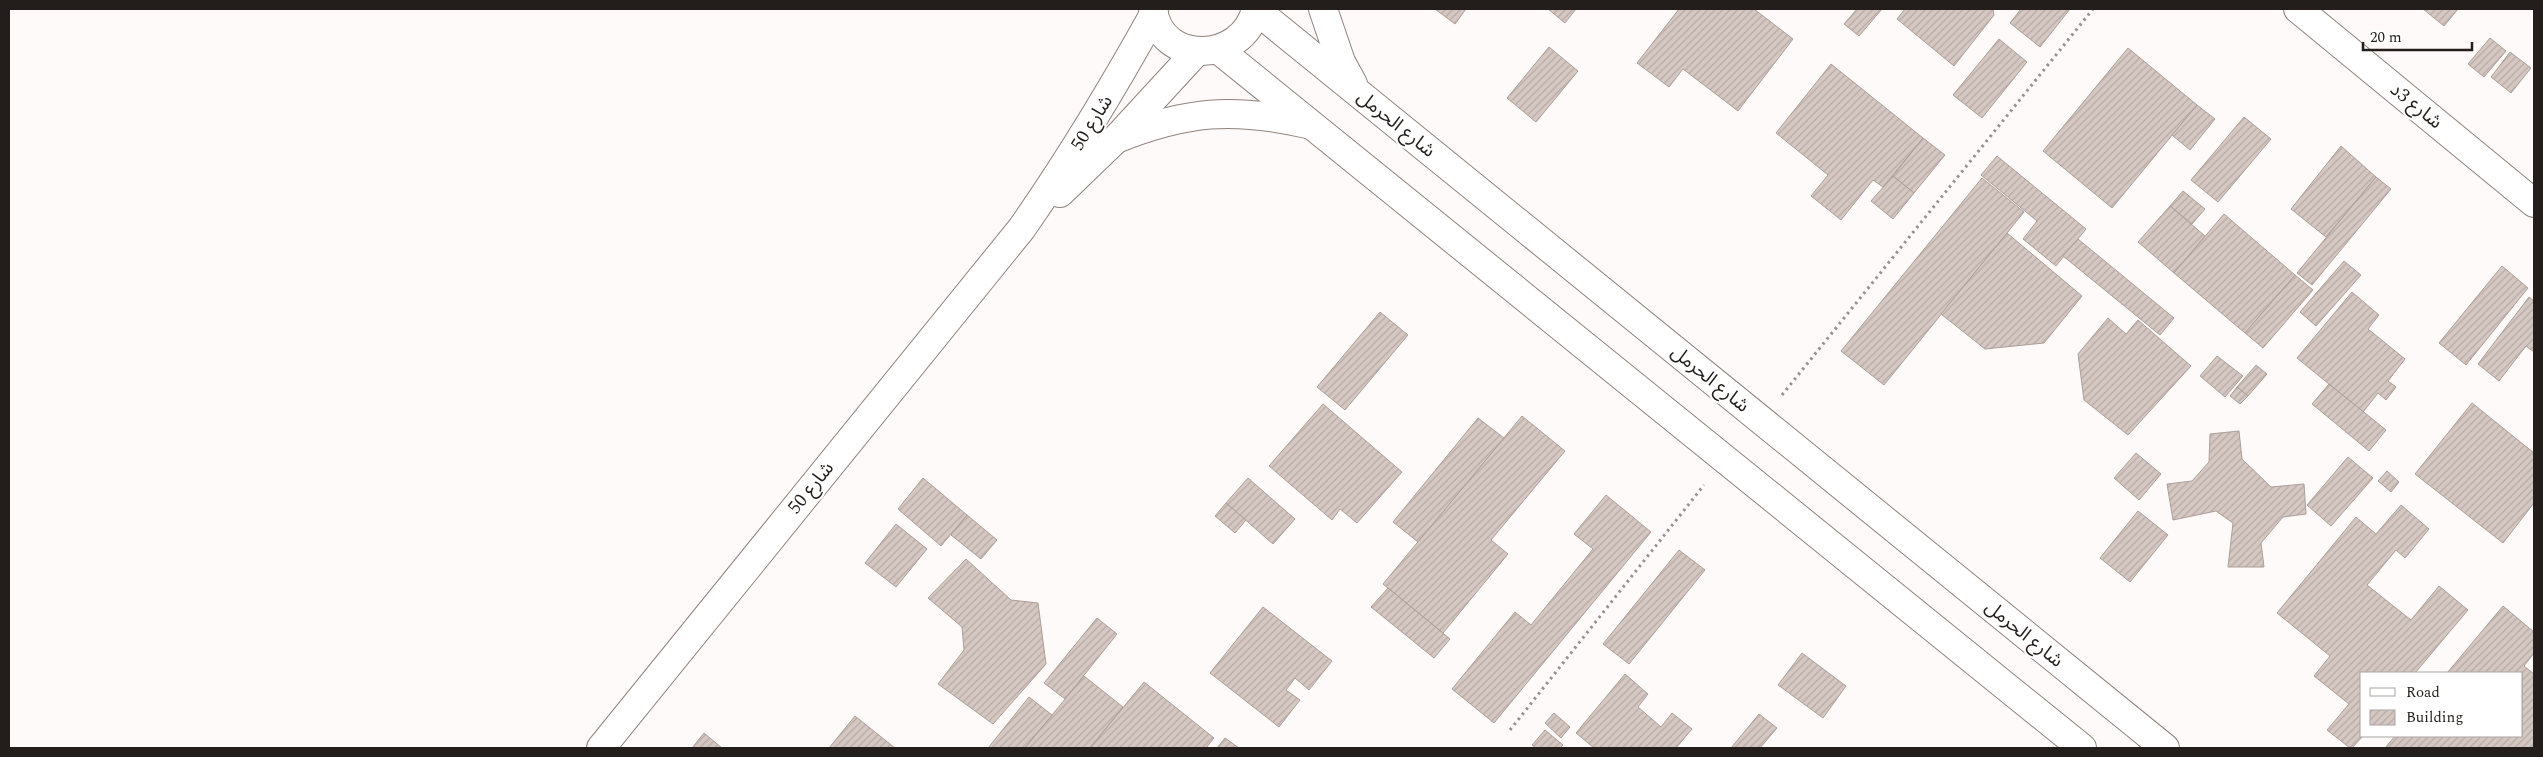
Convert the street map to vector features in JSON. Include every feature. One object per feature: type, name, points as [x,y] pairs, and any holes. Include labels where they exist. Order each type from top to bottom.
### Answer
[{"type":"street","name":"شارع الحرمل","points":[[1256,9],[2164,748]]},
{"type":"street","name":"شارع 50","points":[[1022,228],[1208,50],[1242,35],[1252,21],[1256,9]]},
{"type":"street","points":[[1323,9],[1341,62],[1357,92]]},
{"type":"street","name":"شارع 3د","points":[[2298,9],[2534,203]]},
{"type":"street","points":[[1154,11],[1159,25],[1175,42],[1208,50],[1312,125],[2082,748]]},
{"type":"street","name":"شارع 50","points":[[601,748],[1022,228],[1069,159],[1114,87],[1154,11]]},
{"type":"street","points":[[1116,139],[1153,124],[1193,115],[1241,113],[1274,116],[1312,125]]},
{"type":"path","points":[[1761,421],[2093,9]]},
{"type":"path","points":[[1510,730],[1725,459]]},
{"type":"building","points":[[1435,9],[1466,9],[1455,24]]},
{"type":"building","points":[[1548,9],[1576,9],[1565,23]]},
{"type":"building","points":[[1679,9],[1754,9],[1793,39],[1738,111],[1683,69],[1669,87],[1637,63]]},
{"type":"building","points":[[1857,9],[1882,9],[1859,36],[1844,24]]},
{"type":"building","points":[[1905,9],[1993,9],[1994,15],[1954,66],[1897,19]]},
{"type":"building","points":[[2021,9],[2070,9],[2040,47],[2010,23]]},
{"type":"building","points":[[2423,9],[2458,9],[2444,26]]},
{"type":"building","points":[[2490,38],[2506,51],[2484,77],[2468,64]]},
{"type":"building","points":[[1999,39],[2027,62],[1982,118],[1953,95]]},
{"type":"building","points":[[1549,47],[1578,71],[1536,122],[1507,98]]},
{"type":"building","points":[[2128,48],[2197,105],[2112,208],[2043,151]]},
{"type":"building","points":[[2510,52],[2531,68],[2511,93],[2491,77]]},
{"type":"building","points":[[1831,64],[1923,138],[1883,187],[1873,180],[1841,220],[1811,196],[1828,175],[1776,133]]},
{"type":"building","points":[[2197,105],[2215,119],[2190,150],[2172,135]]},
{"type":"building","points":[[2244,117],[2271,139],[2218,202],[2191,180]]},
{"type":"building","points":[[1923,138],[1945,155],[1914,193],[1893,176]]},
{"type":"building","points":[[2341,146],[2376,177],[2326,237],[2291,209]]},
{"type":"building","points":[[1997,156],[2086,229],[2056,266],[2023,239],[2037,221],[1981,175]]},
{"type":"building","points":[[1893,176],[1914,193],[1893,219],[1871,201]]},
{"type":"building","points":[[2376,177],[2391,189],[2312,285],[2297,273]]},
{"type":"building","points":[[1982,178],[2024,212],[1884,385],[1841,351]]},
{"type":"building","points":[[2183,191],[2205,209],[2192,224],[2170,206]]},
{"type":"building","points":[[2170,206],[2205,236],[2174,273],[2138,242]]},
{"type":"building","points":[[2224,214],[2295,275],[2245,333],[2174,273]]},
{"type":"building","points":[[2007,233],[2082,296],[2044,343],[1985,349],[1941,314]]},
{"type":"building","points":[[2078,239],[2174,318],[2160,335],[2063,256]]},
{"type":"building","points":[[2344,261],[2361,275],[2316,326],[2300,312]]},
{"type":"building","points":[[2502,266],[2528,288],[2466,365],[2439,343]]},
{"type":"building","points":[[2295,275],[2313,290],[2263,348],[2245,333]]},
{"type":"building","points":[[2352,292],[2379,315],[2368,329],[2405,359],[2388,381],[2396,387],[2386,400],[2378,393],[2363,412],[2297,358]]},
{"type":"building","points":[[2529,297],[2534,301],[2534,352],[2526,346],[2499,381],[2478,364]]},
{"type":"building","points":[[1380,312],[1408,335],[1345,410],[1317,387]]},
{"type":"building","points":[[2108,318],[2126,334],[2138,320],[2191,366],[2128,435],[2084,400],[2078,354]]},
{"type":"building","points":[[2217,356],[2243,376],[2225,397],[2200,376]]},
{"type":"building","points":[[2256,365],[2267,374],[2248,396],[2237,387]]},
{"type":"building","points":[[2329,384],[2386,430],[2369,451],[2312,404]]},
{"type":"building","points":[[2237,387],[2248,396],[2240,404],[2230,396]]},
{"type":"building","points":[[2472,403],[2534,453],[2534,503],[2503,543],[2415,474]]},
{"type":"building","points":[[1323,404],[1402,472],[1357,523],[1340,509],[1332,520],[1269,466]]},
{"type":"building","points":[[1522,416],[1565,451],[1491,540],[1508,554],[1443,633],[1383,584]]},
{"type":"building","points":[[1478,418],[1504,438],[1418,542],[1393,522]]},
{"type":"building","points":[[2239,431],[2242,459],[2271,487],[2304,484],[2306,514],[2283,517],[2261,543],[2264,567],[2228,567],[2233,523],[2216,511],[2173,520],[2167,484],[2192,481],[2209,462],[2210,434]]},
{"type":"building","points":[[2136,453],[2161,474],[2139,500],[2114,478]]},
{"type":"building","points":[[2348,457],[2373,478],[2331,526],[2307,505]]},
{"type":"building","points":[[2387,471],[2399,482],[2391,492],[2378,481]]},
{"type":"building","points":[[923,478],[967,515],[941,546],[898,509]]},
{"type":"building","points":[[1248,478],[1295,519],[1273,544],[1226,503]]},
{"type":"building","points":[[1606,495],[1651,532],[1494,723],[1452,689],[1515,612],[1531,625],[1593,549],[1574,534]]},
{"type":"building","points":[[1226,503],[1246,520],[1235,533],[1215,516]]},
{"type":"building","points":[[2401,505],[2429,529],[2405,558],[2396,550],[2367,585],[2411,620],[2439,586],[2468,610],[2416,672],[2360,672],[2360,737],[2362,737],[2350,748],[2327,730],[2349,704],[2314,676],[2330,656],[2277,613],[2356,517],[2376,534]]},
{"type":"building","points":[[2138,511],[2168,535],[2130,582],[2100,558]]},
{"type":"building","points":[[967,515],[997,540],[981,559],[951,535]]},
{"type":"building","points":[[896,524],[927,549],[896,587],[865,563]]},
{"type":"building","points":[[1679,550],[1705,570],[1629,664],[1603,644]]},
{"type":"building","points":[[966,559],[1011,600],[1038,603],[1046,664],[993,724],[938,684],[964,650],[962,627],[928,598]]},
{"type":"building","points":[[1388,588],[1450,639],[1434,658],[1371,607]]},
{"type":"building","points":[[2503,606],[2534,632],[2534,653],[2524,666],[2534,674],[2534,748],[2385,748],[2394,737],[2523,737],[2523,672],[2448,672]]},
{"type":"building","points":[[1263,607],[1332,661],[1309,690],[1295,678],[1286,690],[1300,700],[1279,727],[1210,673]]},
{"type":"building","points":[[1097,618],[1117,634],[1065,699],[1044,683]]},
{"type":"building","points":[[1802,653],[1846,686],[1823,718],[1778,685]]},
{"type":"building","points":[[1625,674],[1648,694],[1638,707],[1661,727],[1672,713],[1692,729],[1676,748],[1594,748],[1576,733]]},
{"type":"building","points":[[1084,676],[1123,707],[1090,748],[1025,748]]},
{"type":"building","points":[[1144,682],[1214,738],[1206,748],[1090,748]]},
{"type":"building","points":[[1029,697],[1052,715],[1025,748],[988,748]]},
{"type":"building","points":[[1554,713],[1570,727],[1561,738],[1545,723]]},
{"type":"building","points":[[1759,714],[1777,728],[1760,748],[1731,748]]},
{"type":"building","points":[[855,716],[895,748],[829,748]]},
{"type":"building","points":[[1545,730],[1563,745],[1560,748],[1536,748],[1532,745]]},
{"type":"building","points":[[704,733],[722,748],[692,748]]},
{"type":"building","points":[[1225,738],[1239,748],[1217,748]]}]
